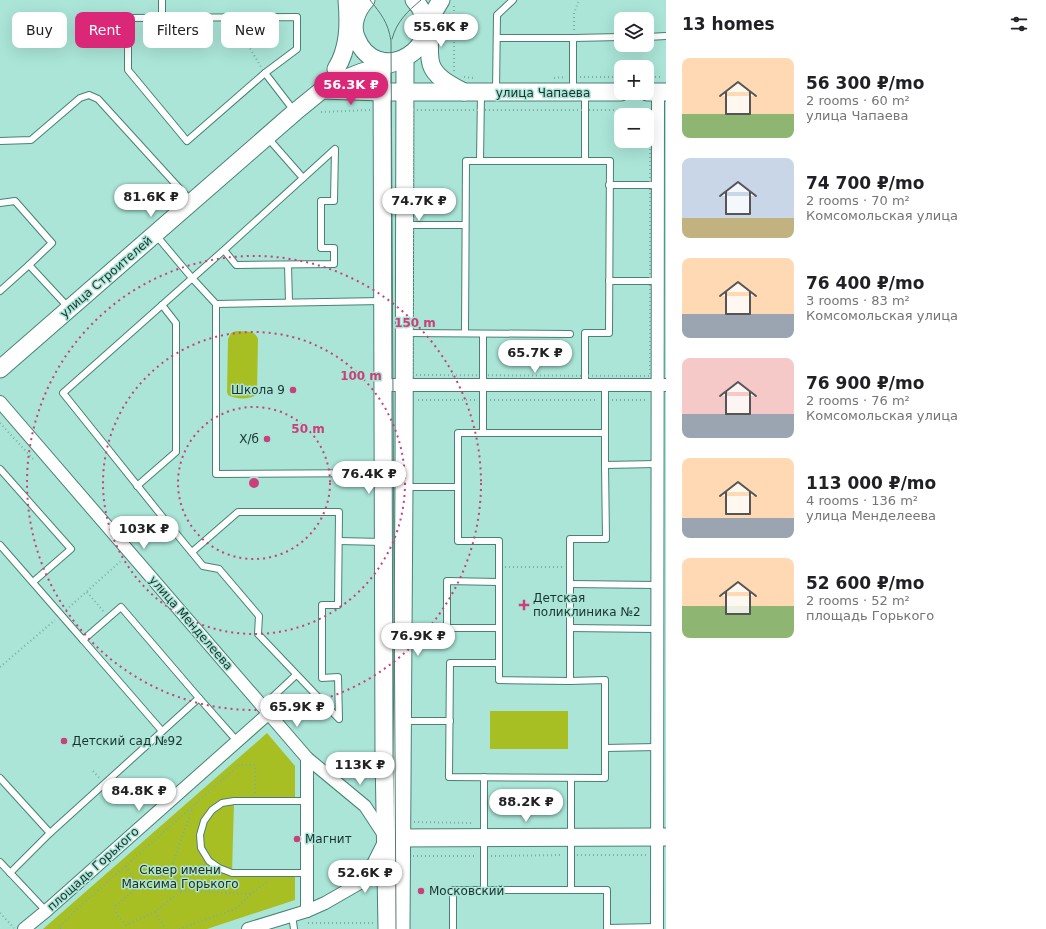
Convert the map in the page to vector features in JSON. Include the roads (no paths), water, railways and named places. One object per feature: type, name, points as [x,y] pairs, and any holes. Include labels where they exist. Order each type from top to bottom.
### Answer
[{"type":"main road","points":[[348,0],[353,27],[363,50],[373,57],[392,62],[416,50],[438,5]]},
{"type":"main road","points":[[353,27],[361,5],[366,0]]},
{"type":"main road","name":"улица Чапаева","points":[[414,0],[422,10],[425,31],[425,46],[431,65],[437,74],[448,84],[481,93]]},
{"type":"main road","points":[[431,65],[430,24],[438,5]]},
{"type":"main road","name":"улица Строителей","points":[[322,90],[341,60],[353,27]]},
{"type":"main road","points":[[392,62],[382,92],[384,754],[394,838],[401,929]]},
{"type":"main road","points":[[380,926],[394,838],[403,721],[405,225],[409,110],[405,92],[392,62]]},
{"type":"main road","name":"улица Строителей","points":[[0,370],[266,136],[322,90],[346,77],[392,62]]},
{"type":"main road","name":"улица Чапаева","points":[[322,90],[481,93],[614,92]]},
{"type":"main road","points":[[394,838],[661,838]]},
{"type":"street","points":[[659,88],[657,185],[661,204],[657,281],[661,306],[662,385],[657,464],[661,487],[661,554],[657,584],[657,629],[661,657],[661,723],[657,747],[661,838],[659,922]]},
{"type":"street","points":[[383,385],[662,385]]},
{"type":"street","name":"улица Менделеева","points":[[0,402],[307,758],[365,806],[394,838]]},
{"type":"street","name":"площадь Горького","points":[[19,928],[46,911],[237,741],[266,710]]},
{"type":"street","points":[[307,758],[307,911]]},
{"type":"street","points":[[248,929],[293,922],[307,911],[325,903],[365,880],[394,838]]},
{"type":"lane","points":[[162,0],[162,12]]},
{"type":"lane","points":[[480,161],[481,93],[497,38],[497,15],[513,0]]},
{"type":"lane","points":[[143,18],[128,18],[128,70],[187,141],[265,73],[297,49],[297,17],[213,18]]},
{"type":"lane","points":[[654,37],[666,36]]},
{"type":"lane","points":[[497,38],[614,37]]},
{"type":"lane","points":[[573,38],[585,161]]},
{"type":"lane","points":[[265,73],[294,112]]},
{"type":"lane","points":[[0,141],[31,140],[80,98],[89,95],[98,99],[192,202]]},
{"type":"lane","points":[[266,136],[303,178]]},
{"type":"lane","points":[[192,552],[238,512],[339,512],[338,605],[322,605],[322,678],[338,678],[339,719],[258,634],[258,616],[219,569],[203,566],[63,393],[224,250],[334,149],[334,201],[321,201],[321,248],[334,248],[334,264],[236,265],[224,250]]},
{"type":"lane","points":[[466,334],[466,161],[610,161],[609,333],[585,333],[585,386]]},
{"type":"lane","points":[[609,185],[657,185]]},
{"type":"lane","points":[[0,203],[15,202],[52,243],[0,290]]},
{"type":"lane","points":[[405,225],[466,225]]},
{"type":"lane","points":[[155,234],[216,304],[216,474],[384,473]]},
{"type":"lane","points":[[29,265],[70,308]]},
{"type":"lane","points":[[288,265],[289,302]]},
{"type":"lane","points":[[609,281],[657,281]]},
{"type":"lane","points":[[216,304],[383,301]]},
{"type":"lane","points":[[137,486],[176,452],[176,323],[162,305]]},
{"type":"lane","points":[[405,333],[570,334]]},
{"type":"lane","points":[[483,334],[483,433]]},
{"type":"lane","points":[[570,680],[570,539],[606,539],[605,386]]},
{"type":"lane","points":[[499,663],[450,663],[449,777],[604,778],[605,680],[499,680],[499,663],[499,628],[499,582],[499,567],[499,541],[458,541],[458,433],[605,433]]},
{"type":"lane","points":[[605,465],[657,464]]},
{"type":"lane","points":[[0,469],[71,550],[33,582]]},
{"type":"lane","points":[[404,487],[458,487]]},
{"type":"lane","points":[[339,541],[384,542]]},
{"type":"lane","points":[[0,545],[162,731]]},
{"type":"lane","points":[[499,582],[447,581],[447,628],[499,628]]},
{"type":"lane","points":[[570,584],[657,584]]},
{"type":"lane","points":[[83,640],[121,607],[198,698],[237,741]]},
{"type":"lane","points":[[570,628],[657,629]]},
{"type":"lane","points":[[266,710],[296,675]]},
{"type":"lane","points":[[10,872],[50,833],[198,698]]},
{"type":"lane","points":[[403,721],[450,721]]},
{"type":"lane","points":[[605,748],[657,747]]},
{"type":"lane","points":[[484,777],[484,890]]},
{"type":"lane","points":[[0,778],[50,833]]},
{"type":"lane","points":[[571,778],[571,890]]},
{"type":"lane","points":[[307,801],[234,801],[222,803],[212,810],[204,821],[200,835],[201,848],[209,861],[219,868],[232,873],[307,873]]},
{"type":"lane","points":[[0,862],[46,911]]},
{"type":"lane","points":[[453,929],[453,890],[607,890],[607,928],[659,922]]},
{"type":"tram line","points":[[370,0],[386,23],[391,41],[396,929]]},
{"type":"tram line","points":[[392,39],[403,17],[421,0]]},
{"type":"place","name":"Школа 9","points":[[293,390]]},
{"type":"place","name":"Х/б","points":[[267,439]]},
{"type":"place","name":"Детская поликлиника №2","points":[[524,605]]},
{"type":"place","name":"Детский сад №92","points":[[64,741]]},
{"type":"place","name":"Магнит","points":[[297,839]]},
{"type":"place","name":"Московский","points":[[421,891]]},
{"type":"park label","name":"Сквер имени Максима Горького","points":[[180,877]]}]
